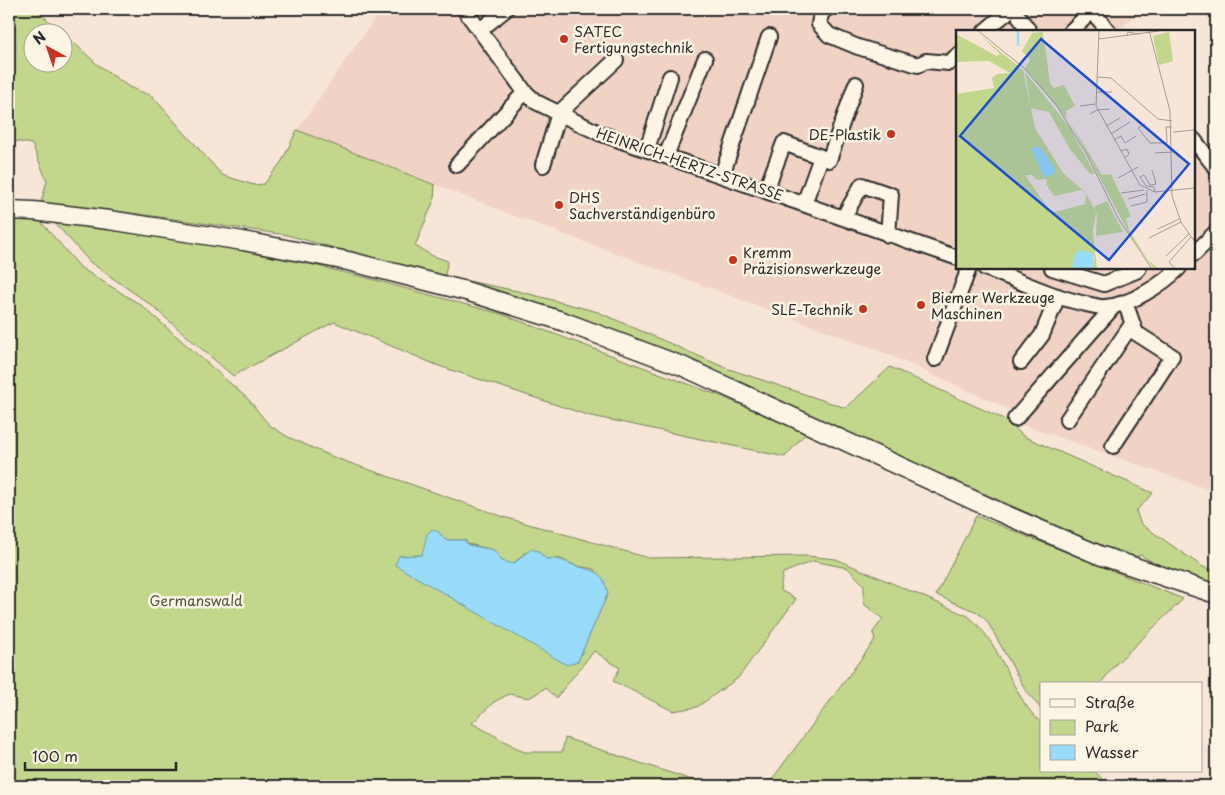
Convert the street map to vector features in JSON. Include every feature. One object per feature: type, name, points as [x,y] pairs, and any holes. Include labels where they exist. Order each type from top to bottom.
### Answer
[{"type":"main road","points":[[9,210],[109,220],[243,241],[348,261],[466,291],[562,321],[682,366],[999,512],[1099,555],[1216,594]]},
{"type":"street","name":"HEINRICH-HERTZ-STRASSE","points":[[464,9],[526,92],[536,102],[599,133],[722,174],[956,257]]},
{"type":"street","points":[[480,30],[506,9]]},
{"type":"street","points":[[826,9],[821,14],[819,24],[825,32],[858,47],[918,65],[926,60],[949,63],[956,57]]},
{"type":"street","points":[[1072,30],[1092,10],[1107,30]]},
{"type":"street","points":[[987,30],[1015,13],[1028,30]]},
{"type":"street","points":[[722,174],[769,36]]},
{"type":"street","points":[[666,156],[705,59]]},
{"type":"street","points":[[543,165],[559,113],[616,60]]},
{"type":"street","points":[[647,149],[670,77]]},
{"type":"street","points":[[766,190],[784,143],[829,160],[856,84]]},
{"type":"street","points":[[457,165],[526,92]]},
{"type":"street","points":[[1195,141],[1216,168]]},
{"type":"street","points":[[804,204],[821,156]]},
{"type":"street","points":[[843,218],[862,185],[891,195],[888,234]]},
{"type":"street","points":[[1195,253],[1216,232]]},
{"type":"street","points":[[935,359],[970,269]]},
{"type":"street","points":[[988,269],[1058,296],[1103,308],[1119,304],[1146,292],[1170,270]]},
{"type":"street","points":[[1055,269],[1104,284],[1137,269]]},
{"type":"street","points":[[1021,362],[1042,335],[1058,296]]},
{"type":"street","points":[[1113,446],[1172,356],[1136,333],[1119,304]]},
{"type":"street","points":[[1015,419],[1119,304]]},
{"type":"street","points":[[1067,420],[1132,324]]},
{"type":"shaded area","points":[[381,9],[1141,9],[1119,30],[956,30],[956,269],[1195,269],[1195,152],[1216,180],[1216,492],[1023,425],[1009,409],[878,350],[517,217],[297,130]]},
{"type":"green space","points":[[9,9],[35,9],[50,22],[22,22],[22,72],[72,72],[72,41],[97,64],[129,87],[152,96],[222,175],[254,185],[264,184],[282,161],[297,130],[435,185],[434,200],[415,246],[433,256],[448,261],[444,278],[287,235],[110,210],[40,206],[47,181],[32,144],[9,140]]},
{"type":"green space","name":"Germanswald","points":[[9,220],[40,221],[81,268],[141,305],[248,399],[269,425],[288,437],[333,457],[507,518],[649,558],[807,556],[836,559],[968,616],[990,640],[1021,698],[1040,722],[1040,772],[1095,772],[1110,786],[756,786],[770,782],[875,640],[873,632],[883,619],[864,604],[864,585],[848,568],[813,561],[783,573],[780,590],[796,599],[738,678],[697,707],[673,711],[613,681],[620,668],[594,651],[556,698],[545,688],[529,698],[509,694],[494,702],[472,723],[524,752],[562,752],[565,738],[710,786],[9,786]],"holes":[[[439,532],[445,540],[465,540],[468,544],[494,550],[501,561],[513,564],[524,553],[538,551],[546,559],[558,558],[577,566],[594,569],[608,593],[578,661],[399,556],[422,555]]]},
{"type":"green space","points":[[54,222],[256,251],[371,279],[501,314],[723,397],[806,433],[785,457],[587,415],[439,366],[334,322],[233,376],[151,305],[90,262]]},
{"type":"green space","points":[[463,280],[522,292],[598,312],[726,368],[846,408],[890,367],[1008,421],[1023,436],[1153,493],[1136,511],[1141,524],[1203,567],[1216,571],[1216,587],[1168,572],[1141,555],[1130,558],[831,426],[565,315]]},
{"type":"green space","points":[[976,516],[1183,599],[1115,665],[1102,682],[1040,682],[1040,708],[1025,689],[987,621],[977,612],[936,595]]},
{"type":"water","points":[[432,529],[439,532],[445,540],[465,540],[468,545],[494,550],[502,561],[513,564],[531,549],[538,551],[546,559],[559,560],[598,573],[608,593],[578,661],[567,665],[395,565],[399,556],[422,555],[427,534]]},
{"type":"place","name":"SATEC Fertigungstechnik","points":[[564,39]]},
{"type":"place","name":"DE-Plastik","points":[[891,134]]},
{"type":"place","name":"DHS Sachverständigenbüro","points":[[559,205]]},
{"type":"place","name":"Kremm Präzisionswerkzeuge","points":[[733,260]]},
{"type":"place","name":"Biemer Werkzeuge Maschinen","points":[[921,305]]},
{"type":"place","name":"SLE-Technik","points":[[863,309]]}]
